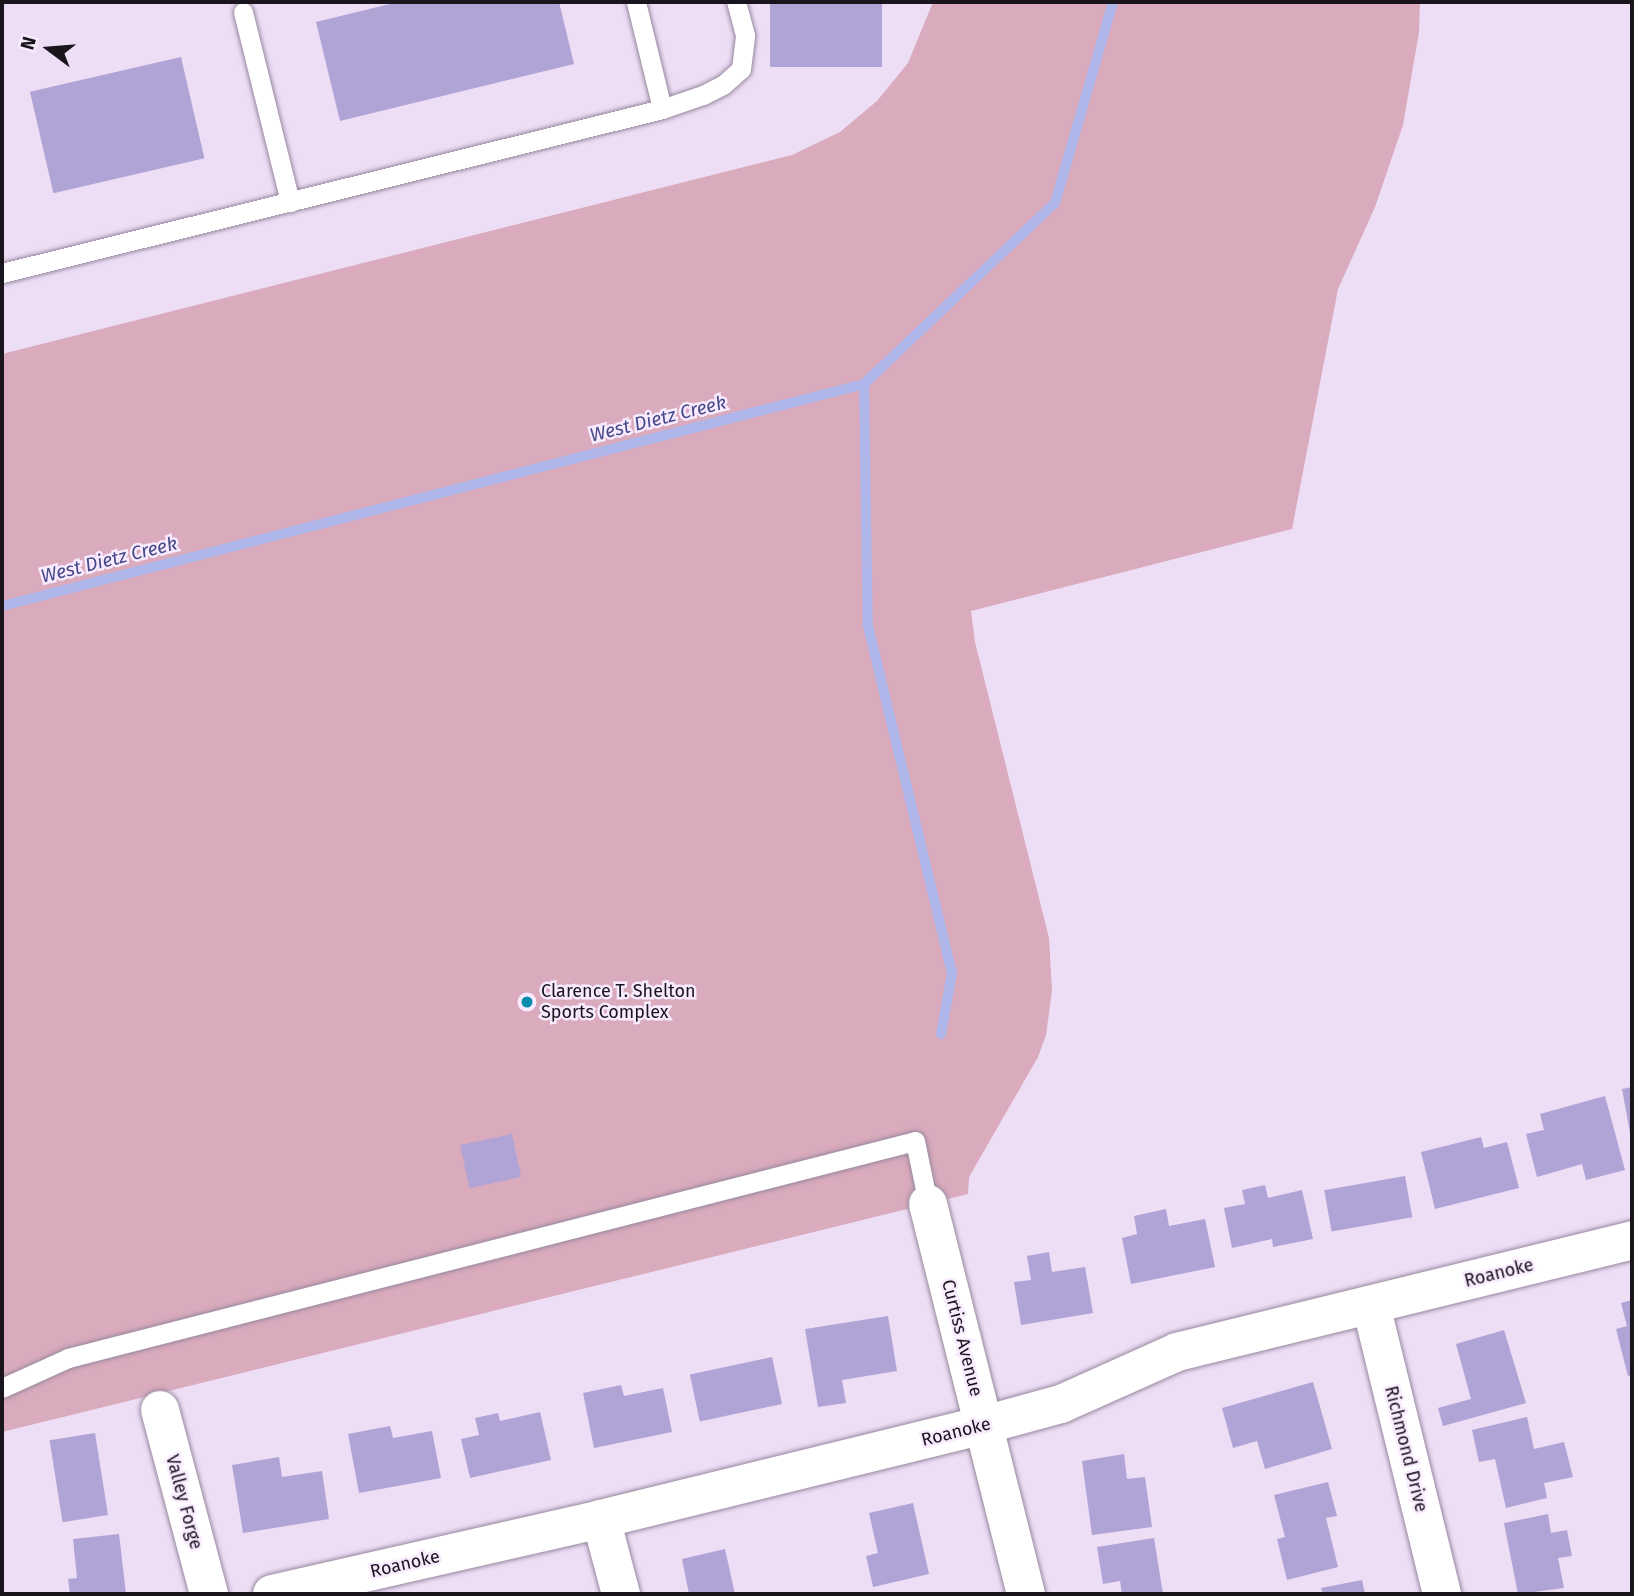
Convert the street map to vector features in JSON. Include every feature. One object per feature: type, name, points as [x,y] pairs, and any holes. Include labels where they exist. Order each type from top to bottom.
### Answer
[{"type":"street","name":"Curtiss Avenue","points":[[928,1204],[1026,1594]]},
{"type":"street","name":"Roanoke","points":[[272,1594],[601,1519],[984,1425],[1061,1404],[1177,1352],[1632,1240]]},
{"type":"street","name":"Richmond Drive","points":[[1371,1304],[1442,1594]]},
{"type":"street","name":"Valley Forge","points":[[159,1410],[209,1594]]},
{"type":"street","points":[[601,1519],[621,1594]]},
{"type":"lane","points":[[636,2],[663,109]]},
{"type":"lane","points":[[2,273],[663,109],[713,90],[741,69],[745,35],[736,2]]},
{"type":"lane","points":[[243,12],[290,202]]},
{"type":"lane","points":[[2,1388],[68,1358],[915,1141],[928,1204]]},
{"type":"shaded area","points":[[933,2],[1420,2],[1419,32],[1403,125],[1375,207],[1338,289],[1292,529],[971,611],[975,642],[1049,938],[1052,991],[1046,1035],[1038,1057],[969,1177],[968,1194],[2,1432],[2,354],[792,155],[840,132],[877,101],[908,63]]},
{"type":"building","points":[[398,2],[559,2],[574,64],[340,121],[316,22]]},
{"type":"building","points":[[770,2],[882,2],[882,67],[770,67]]},
{"type":"building","points":[[181,57],[204,158],[53,193],[30,92]]},
{"type":"building","points":[[1632,1087],[1632,1133],[1630,1133],[1622,1089]]},
{"type":"building","points":[[1605,1096],[1625,1170],[1586,1180],[1582,1164],[1537,1177],[1526,1134],[1544,1130],[1540,1114]]},
{"type":"building","points":[[512,1134],[521,1177],[469,1188],[460,1145]]},
{"type":"building","points":[[1481,1137],[1484,1148],[1507,1142],[1519,1188],[1435,1209],[1421,1152]]},
{"type":"building","points":[[1405,1176],[1412,1217],[1332,1232],[1324,1190]]},
{"type":"building","points":[[1265,1185],[1268,1198],[1302,1190],[1313,1239],[1273,1247],[1272,1239],[1232,1248],[1224,1208],[1245,1204],[1242,1190]]},
{"type":"building","points":[[1166,1209],[1169,1226],[1205,1219],[1215,1267],[1131,1284],[1122,1238],[1137,1234],[1134,1216]]},
{"type":"building","points":[[1049,1252],[1052,1272],[1085,1267],[1093,1313],[1021,1325],[1014,1282],[1031,1280],[1027,1256]]},
{"type":"building","points":[[1632,1300],[1632,1375],[1628,1376],[1616,1329],[1627,1326],[1621,1303]]},
{"type":"building","points":[[888,1316],[897,1371],[842,1380],[846,1403],[818,1407],[805,1329]]},
{"type":"building","points":[[1504,1330],[1526,1403],[1443,1426],[1438,1408],[1471,1399],[1456,1344]]},
{"type":"building","points":[[772,1357],[782,1404],[700,1421],[690,1374]]},
{"type":"building","points":[[1313,1382],[1332,1449],[1265,1469],[1257,1441],[1233,1448],[1222,1408]]},
{"type":"building","points":[[621,1385],[624,1396],[663,1388],[672,1432],[594,1448],[583,1393]]},
{"type":"building","points":[[540,1412],[551,1460],[470,1478],[461,1439],[479,1435],[475,1418],[498,1413],[500,1421]]},
{"type":"building","points":[[1527,1417],[1534,1449],[1564,1442],[1573,1477],[1544,1483],[1547,1498],[1506,1508],[1495,1459],[1479,1462],[1472,1430]]},
{"type":"building","points":[[390,1426],[393,1438],[432,1431],[441,1478],[359,1493],[348,1434]]},
{"type":"building","points":[[95,1433],[108,1515],[63,1522],[50,1440]]},
{"type":"building","points":[[1124,1454],[1127,1479],[1145,1477],[1152,1527],[1092,1535],[1082,1461]]},
{"type":"building","points":[[279,1457],[282,1477],[322,1471],[329,1519],[243,1533],[232,1465]]},
{"type":"building","points":[[1328,1482],[1337,1516],[1326,1518],[1338,1567],[1287,1580],[1277,1539],[1285,1537],[1274,1495]]},
{"type":"building","points":[[913,1503],[929,1574],[873,1587],[866,1556],[878,1553],[869,1513]]},
{"type":"building","points":[[1548,1514],[1551,1533],[1567,1530],[1572,1556],[1558,1558],[1564,1588],[1518,1594],[1504,1523]]},
{"type":"building","points":[[119,1534],[126,1594],[70,1594],[68,1579],[77,1578],[73,1539]]},
{"type":"building","points":[[1154,1538],[1163,1594],[1122,1594],[1120,1581],[1103,1584],[1097,1547]]},
{"type":"building","points":[[725,1549],[735,1594],[689,1594],[682,1559]]},
{"type":"building","points":[[1362,1580],[1365,1594],[1323,1594],[1321,1588]]},
{"type":"waterway","name":"West Dietz Creek","points":[[2,606],[864,384],[1055,203],[1113,2]]},
{"type":"waterway","points":[[864,384],[868,626],[952,973],[941,1034]]},
{"type":"place","name":"Clarence T. Shelton Sports Complex","points":[[527,1002]]}]
